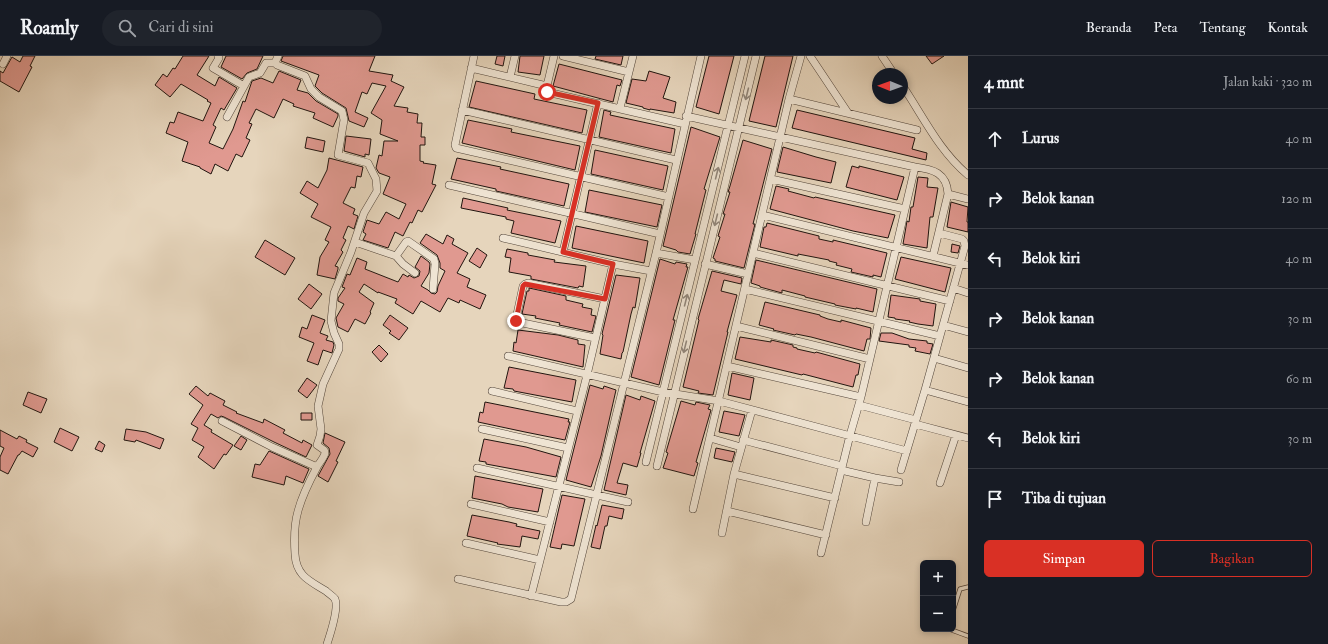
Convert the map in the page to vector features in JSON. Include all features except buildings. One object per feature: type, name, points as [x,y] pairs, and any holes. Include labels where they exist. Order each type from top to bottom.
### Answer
[{"type":"street","points":[[3,64],[7,56]]},
{"type":"street","points":[[218,56],[219,58],[213,68],[244,86]]},
{"type":"street","points":[[474,56],[455,145],[456,148],[669,197]]},
{"type":"street","points":[[510,77],[515,56]]},
{"type":"street","points":[[554,56],[546,91],[549,93],[685,124]]},
{"type":"street","points":[[563,56],[629,72]]},
{"type":"street","points":[[620,108],[633,56]]},
{"type":"street","points":[[458,579],[563,603],[570,599],[656,253],[686,116],[701,56]]},
{"type":"street","points":[[646,462],[745,56]]},
{"type":"street","points":[[657,466],[756,56]]},
{"type":"street","points":[[693,509],[789,99],[801,56]]},
{"type":"street","points":[[810,56],[848,113]]},
{"type":"street","points":[[882,56],[890,68]]},
{"type":"street","points":[[227,118],[250,75],[260,73],[264,64],[276,59],[277,65],[305,76],[311,89],[319,97],[342,111],[344,120],[338,155],[368,162],[376,179],[377,191],[364,213],[334,293],[331,321],[334,333],[340,344],[323,384],[318,406],[321,429],[317,445],[324,450],[325,454],[317,467],[304,496],[298,512],[295,527],[296,564],[304,577],[331,595],[335,600],[336,605],[333,623],[327,644]]},
{"type":"street","points":[[471,68],[547,86]]},
{"type":"street","points":[[908,94],[943,149],[968,175]]},
{"type":"street","points":[[789,99],[917,130]]},
{"type":"street","points":[[563,252],[598,103]]},
{"type":"street","points":[[462,110],[676,160]]},
{"type":"street","points":[[686,116],[936,172],[948,185],[948,194],[933,256]]},
{"type":"street","points":[[821,553],[850,435],[860,401],[915,167]]},
{"type":"street","points":[[771,179],[905,209]]},
{"type":"street","points":[[449,185],[660,234]]},
{"type":"street","points":[[948,194],[968,199]]},
{"type":"street","points":[[762,215],[968,265]]},
{"type":"street","points":[[901,470],[926,390],[965,246],[964,241],[959,238],[939,233]]},
{"type":"street","points":[[503,238],[613,264],[651,271]]},
{"type":"street","points":[[396,256],[408,241],[433,258],[435,264],[433,289]]},
{"type":"street","points":[[354,242],[396,256],[403,264],[415,273]]},
{"type":"street","points":[[656,253],[696,260]]},
{"type":"street","points":[[753,253],[950,301]]},
{"type":"street","points":[[531,596],[587,375],[613,264]]},
{"type":"street","points":[[705,264],[748,274]]},
{"type":"street","points":[[595,338],[518,322],[516,319],[523,286],[528,283],[605,299]]},
{"type":"street","points":[[953,288],[968,292]]},
{"type":"street","points":[[745,289],[940,336]]},
{"type":"street","points":[[943,325],[968,332]]},
{"type":"street","points":[[736,326],[870,359]]},
{"type":"street","points":[[508,356],[664,392],[719,401],[907,451]]},
{"type":"street","points":[[934,358],[968,368]]},
{"type":"street","points":[[727,366],[860,401],[916,422],[968,438]]},
{"type":"street","points":[[926,390],[968,402]]},
{"type":"street","points":[[492,391],[577,411]]},
{"type":"street","points":[[722,533],[734,474],[752,410]]},
{"type":"street","points":[[222,421],[272,447],[317,467]]},
{"type":"street","points":[[482,429],[568,448]]},
{"type":"street","points":[[940,483],[956,435]]},
{"type":"street","points":[[710,438],[742,443],[842,468],[875,478],[899,482]]},
{"type":"street","points":[[477,468],[628,502]]},
{"type":"street","points":[[734,474],[835,498]]},
{"type":"street","points":[[866,522],[875,478]]},
{"type":"street","points":[[471,504],[550,522]]},
{"type":"street","points":[[727,511],[826,535]]},
{"type":"street","points":[[466,543],[540,560]]},
{"type":"lane","points":[[956,602],[960,589],[968,587]]},
{"type":"lane","points":[[956,632],[968,636]]},
{"type":"route","points":[[516,321],[523,284],[528,283],[605,299],[613,264],[563,252],[598,103],[547,92]]}]
